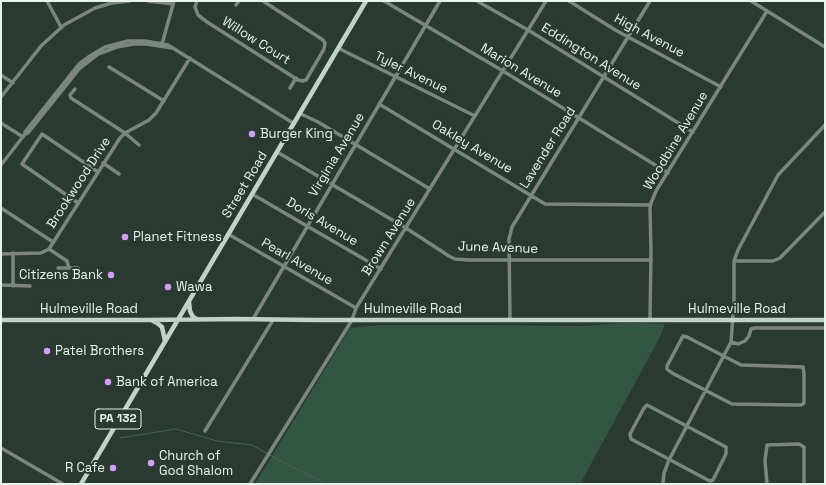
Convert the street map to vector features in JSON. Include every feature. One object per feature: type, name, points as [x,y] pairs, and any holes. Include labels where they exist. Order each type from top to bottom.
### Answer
[{"type":"main road","name":"Street Road","points":[[81,484],[366,1]]},
{"type":"main road","points":[[190,299],[190,312],[193,317],[198,320]]},
{"type":"main road","name":"Hulmeville Road","points":[[1,320],[825,320]]},
{"type":"main road","points":[[151,320],[162,327],[165,341]]},
{"type":"street","points":[[47,1],[61,27]]},
{"type":"street","points":[[1,97],[42,46],[61,27],[95,8],[112,3],[129,1]]},
{"type":"street","points":[[148,1],[173,3],[162,45]]},
{"type":"street","name":"Willow Court","points":[[197,1],[195,7],[198,15],[296,78]]},
{"type":"street","points":[[236,5],[239,1]]},
{"type":"street","points":[[263,1],[323,40],[325,43],[324,50],[306,80],[303,81],[296,78],[290,88]]},
{"type":"street","name":"Marion Avenue","points":[[384,1],[503,71],[668,173]]},
{"type":"street","name":"Virginia Avenue","points":[[253,319],[440,1]]},
{"type":"street","name":"Eddington Avenue","points":[[477,1],[528,30],[693,132]]},
{"type":"street","name":"Brown Avenue","points":[[250,484],[352,320],[356,308],[546,1]]},
{"type":"street","name":"High Avenue","points":[[569,1],[628,37],[721,86]]},
{"type":"street","name":"Lavender Road","points":[[510,319],[510,230],[650,1]]},
{"type":"street","points":[[751,1],[825,47]]},
{"type":"street","name":"Woodbine Avenue","points":[[650,319],[650,205],[656,192],[767,11]]},
{"type":"street","points":[[1,165],[72,72],[90,56],[105,47],[124,42],[145,41],[168,45],[293,123]]},
{"type":"street","name":"Tyler Avenue","points":[[338,48],[475,116]]},
{"type":"street","name":"Brookwood Drive","points":[[1,254],[41,253],[49,249],[120,138],[149,120],[156,113],[190,58]]},
{"type":"street","points":[[109,67],[164,101]]},
{"type":"street","points":[[1,75],[13,83]]},
{"type":"street","points":[[75,89],[70,96],[71,98],[126,133],[139,145]]},
{"type":"street","name":"Oakley Avenue","points":[[379,104],[455,148],[530,195],[548,204],[650,205]]},
{"type":"street","points":[[299,113],[318,122],[430,188]]},
{"type":"street","points":[[1,123],[24,135]]},
{"type":"street","points":[[663,484],[664,473],[669,460],[731,342],[734,261],[738,250],[778,175],[825,125]]},
{"type":"street","points":[[78,203],[22,164],[42,134],[98,172]]},
{"type":"street","name":"June Avenue","points":[[277,152],[406,228],[455,259],[651,260]]},
{"type":"street","points":[[103,163],[119,174]]},
{"type":"street","name":"Doris Avenue","points":[[252,194],[308,225],[380,269]]},
{"type":"street","points":[[1,208],[53,242]]},
{"type":"street","points":[[734,261],[774,261],[780,258],[825,212]]},
{"type":"street","name":"Pearl Avenue","points":[[228,234],[356,308]]},
{"type":"street","points":[[49,249],[67,261],[69,268]]},
{"type":"street","points":[[13,253],[13,286]]},
{"type":"street","points":[[58,268],[78,268]]},
{"type":"street","points":[[1,285],[30,286]]},
{"type":"street","points":[[205,432],[272,320]]},
{"type":"street","points":[[731,342],[738,344],[745,341],[753,328],[825,328]]},
{"type":"street","points":[[684,336],[737,364],[745,366],[803,367],[804,402],[801,405],[736,405],[728,403],[706,391],[668,371],[667,366],[684,336]]},
{"type":"street","points":[[649,405],[726,447],[726,454],[711,481],[669,460],[630,438],[630,434],[644,408],[649,405]]},
{"type":"street","points":[[767,484],[765,475],[766,446],[768,444],[799,444],[804,446],[804,484]]},
{"type":"street","points":[[1,448],[63,484]]},
{"type":"green space","points":[[624,323],[665,324],[659,339],[580,484],[255,484],[350,328],[380,325],[583,326]]},
{"type":"waterway","points":[[120,438],[176,429],[217,441],[252,445],[327,484]]},
{"type":"waterway","points":[[372,484],[399,484]]},
{"type":"place","name":"Burger King","points":[[252,134]]},
{"type":"place","name":"Planet Fitness","points":[[125,237]]},
{"type":"place","name":"Citizens Bank","points":[[111,275]]},
{"type":"place","name":"Wawa","points":[[168,287]]},
{"type":"place","name":"Patel Brothers","points":[[47,351]]},
{"type":"place","name":"Bank of America","points":[[108,382]]},
{"type":"place","name":"Church of God Shalom","points":[[151,463]]},
{"type":"place","name":"R Cafe","points":[[113,468]]}]
